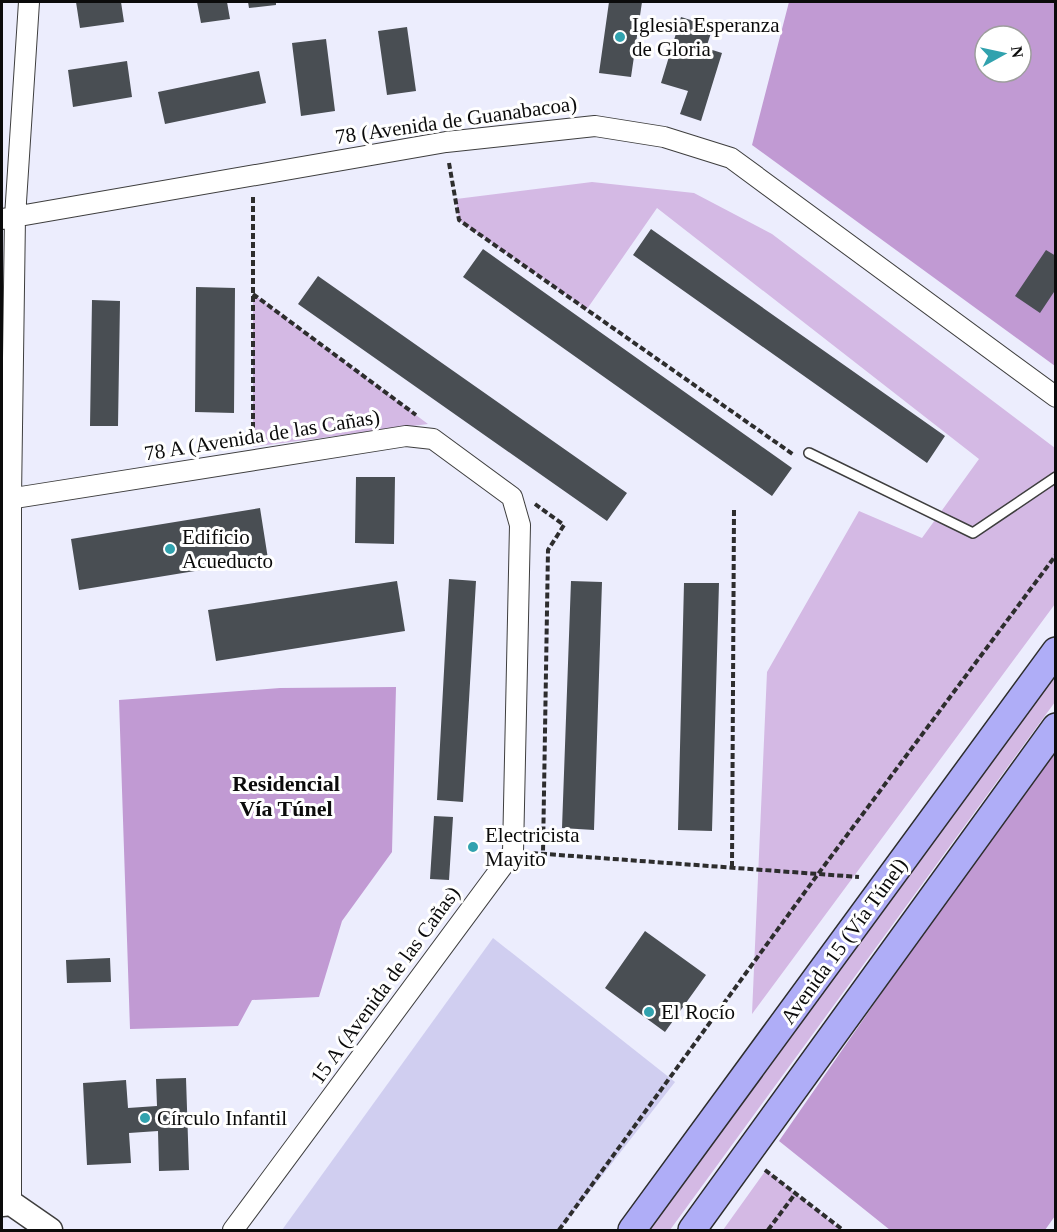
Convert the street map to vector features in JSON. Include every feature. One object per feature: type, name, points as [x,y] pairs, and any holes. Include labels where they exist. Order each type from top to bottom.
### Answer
[{"type":"main road","name":"Avenida 15 (Vía Túnel)","points":[[632,1230],[1056,651]]},
{"type":"main road","points":[[692,1230],[748,1156],[1056,727]]},
{"type":"street","points":[[29,2],[8,218],[6,1203],[51,1230]]},
{"type":"street","name":"78 (Avenida de Guanabacoa)","points":[[8,218],[446,142],[594,126],[664,137],[731,158],[1056,397]]},
{"type":"street","name":"78 A (Avenida de las Cañas)","points":[[6,499],[406,436],[432,439],[520,497]]},
{"type":"street","points":[[513,852],[520,497]]},
{"type":"street","name":"15 A (Avenida de las Cañas)","points":[[233,1230],[513,852]]},
{"type":"lane","points":[[809,453],[974,533],[1056,477]]},
{"type":"path","points":[[446,142],[459,220],[797,457]]},
{"type":"path","points":[[253,174],[253,460]]},
{"type":"path","points":[[253,294],[418,417]]},
{"type":"path","points":[[520,497],[564,525],[548,550],[543,854]]},
{"type":"path","points":[[732,867],[734,510]]},
{"type":"path","points":[[559,1230],[818,874],[1056,555]]},
{"type":"path","points":[[513,852],[889,880]]},
{"type":"path","points":[[748,1156],[843,1230]]},
{"type":"path","points":[[768,1230],[795,1194]]},
{"type":"shaded area","points":[[789,2],[1055,2],[1055,366],[752,145]]},
{"type":"shaded area","points":[[592,182],[694,193],[772,234],[1055,448],[1055,604],[752,1014],[767,672],[859,511],[922,538],[979,459],[657,208],[587,309],[459,220],[456,199]]},
{"type":"shaded area","points":[[253,294],[428,424],[253,447]]},
{"type":"shaded area","points":[[1055,675],[1055,702],[670,1230],[647,1230]]},
{"type":"shaded area","points":[[396,687],[392,852],[342,921],[319,997],[252,1000],[238,1026],[130,1029],[119,700],[280,688]]},
{"type":"shaded area","points":[[1055,743],[1055,1216],[1045,1230],[890,1230],[779,1141]]},
{"type":"shaded area","points":[[493,938],[675,1082],[560,1230],[282,1230]]},
{"type":"shaded area","points":[[766,1170],[841,1230],[723,1230]]},
{"type":"building","points":[[76,2],[121,2],[124,22],[80,28]]},
{"type":"building","points":[[197,2],[227,2],[230,19],[201,23]]},
{"type":"building","points":[[248,2],[276,2],[276,5],[249,8]]},
{"type":"building","name":"Iglesia Esperanza de Gloria","points":[[609,2],[642,2],[631,77],[599,73]]},
{"type":"building","points":[[681,17],[713,27],[706,48],[722,53],[701,121],[680,114],[688,91],[661,83]]},
{"type":"building","points":[[407,27],[416,91],[387,95],[378,31]]},
{"type":"building","points":[[326,39],[335,111],[301,116],[292,43]]},
{"type":"building","points":[[127,61],[132,97],[73,107],[68,70]]},
{"type":"building","points":[[259,71],[266,103],[165,124],[158,92]]},
{"type":"building","points":[[651,229],[945,436],[927,463],[633,255]]},
{"type":"building","points":[[483,249],[792,468],[772,496],[463,277]]},
{"type":"building","points":[[1046,250],[1056,256],[1056,289],[1040,313],[1015,296]]},
{"type":"building","points":[[318,276],[627,493],[607,521],[298,304]]},
{"type":"building","points":[[196,287],[235,288],[234,413],[195,412]]},
{"type":"building","points":[[92,300],[120,301],[118,426],[90,426]]},
{"type":"building","points":[[356,477],[395,477],[394,544],[355,543]]},
{"type":"building","name":"Edificio Acueducto","points":[[260,508],[268,559],[79,590],[71,539]]},
{"type":"building","points":[[449,579],[476,581],[463,802],[437,800]]},
{"type":"building","points":[[397,581],[405,631],[216,661],[208,610]]},
{"type":"building","points":[[571,581],[602,582],[594,830],[562,828]]},
{"type":"building","points":[[684,583],[719,583],[712,831],[678,830]]},
{"type":"building","points":[[434,816],[453,817],[449,880],[430,879]]},
{"type":"building","points":[[645,931],[706,975],[665,1032],[605,988]]},
{"type":"building","points":[[110,958],[111,982],[67,983],[66,960]]},
{"type":"building","points":[[186,1078],[189,1170],[159,1171],[158,1131],[129,1133],[131,1163],[87,1165],[83,1083],[126,1080],[128,1108],[157,1106],[156,1079]]},
{"type":"place","name":"Iglesia Esperanza de Gloria","points":[[620,37]]},
{"type":"place","name":"Edificio Acueducto","points":[[170,549]]},
{"type":"place","name":"Electricista Mayito","points":[[473,847]]},
{"type":"place","name":"El Rocío","points":[[649,1012]]},
{"type":"place","name":"Círculo Infantil","points":[[145,1118]]},
{"type":"district","name":"Residencial Vía Túnel","points":[[286,796]]}]
